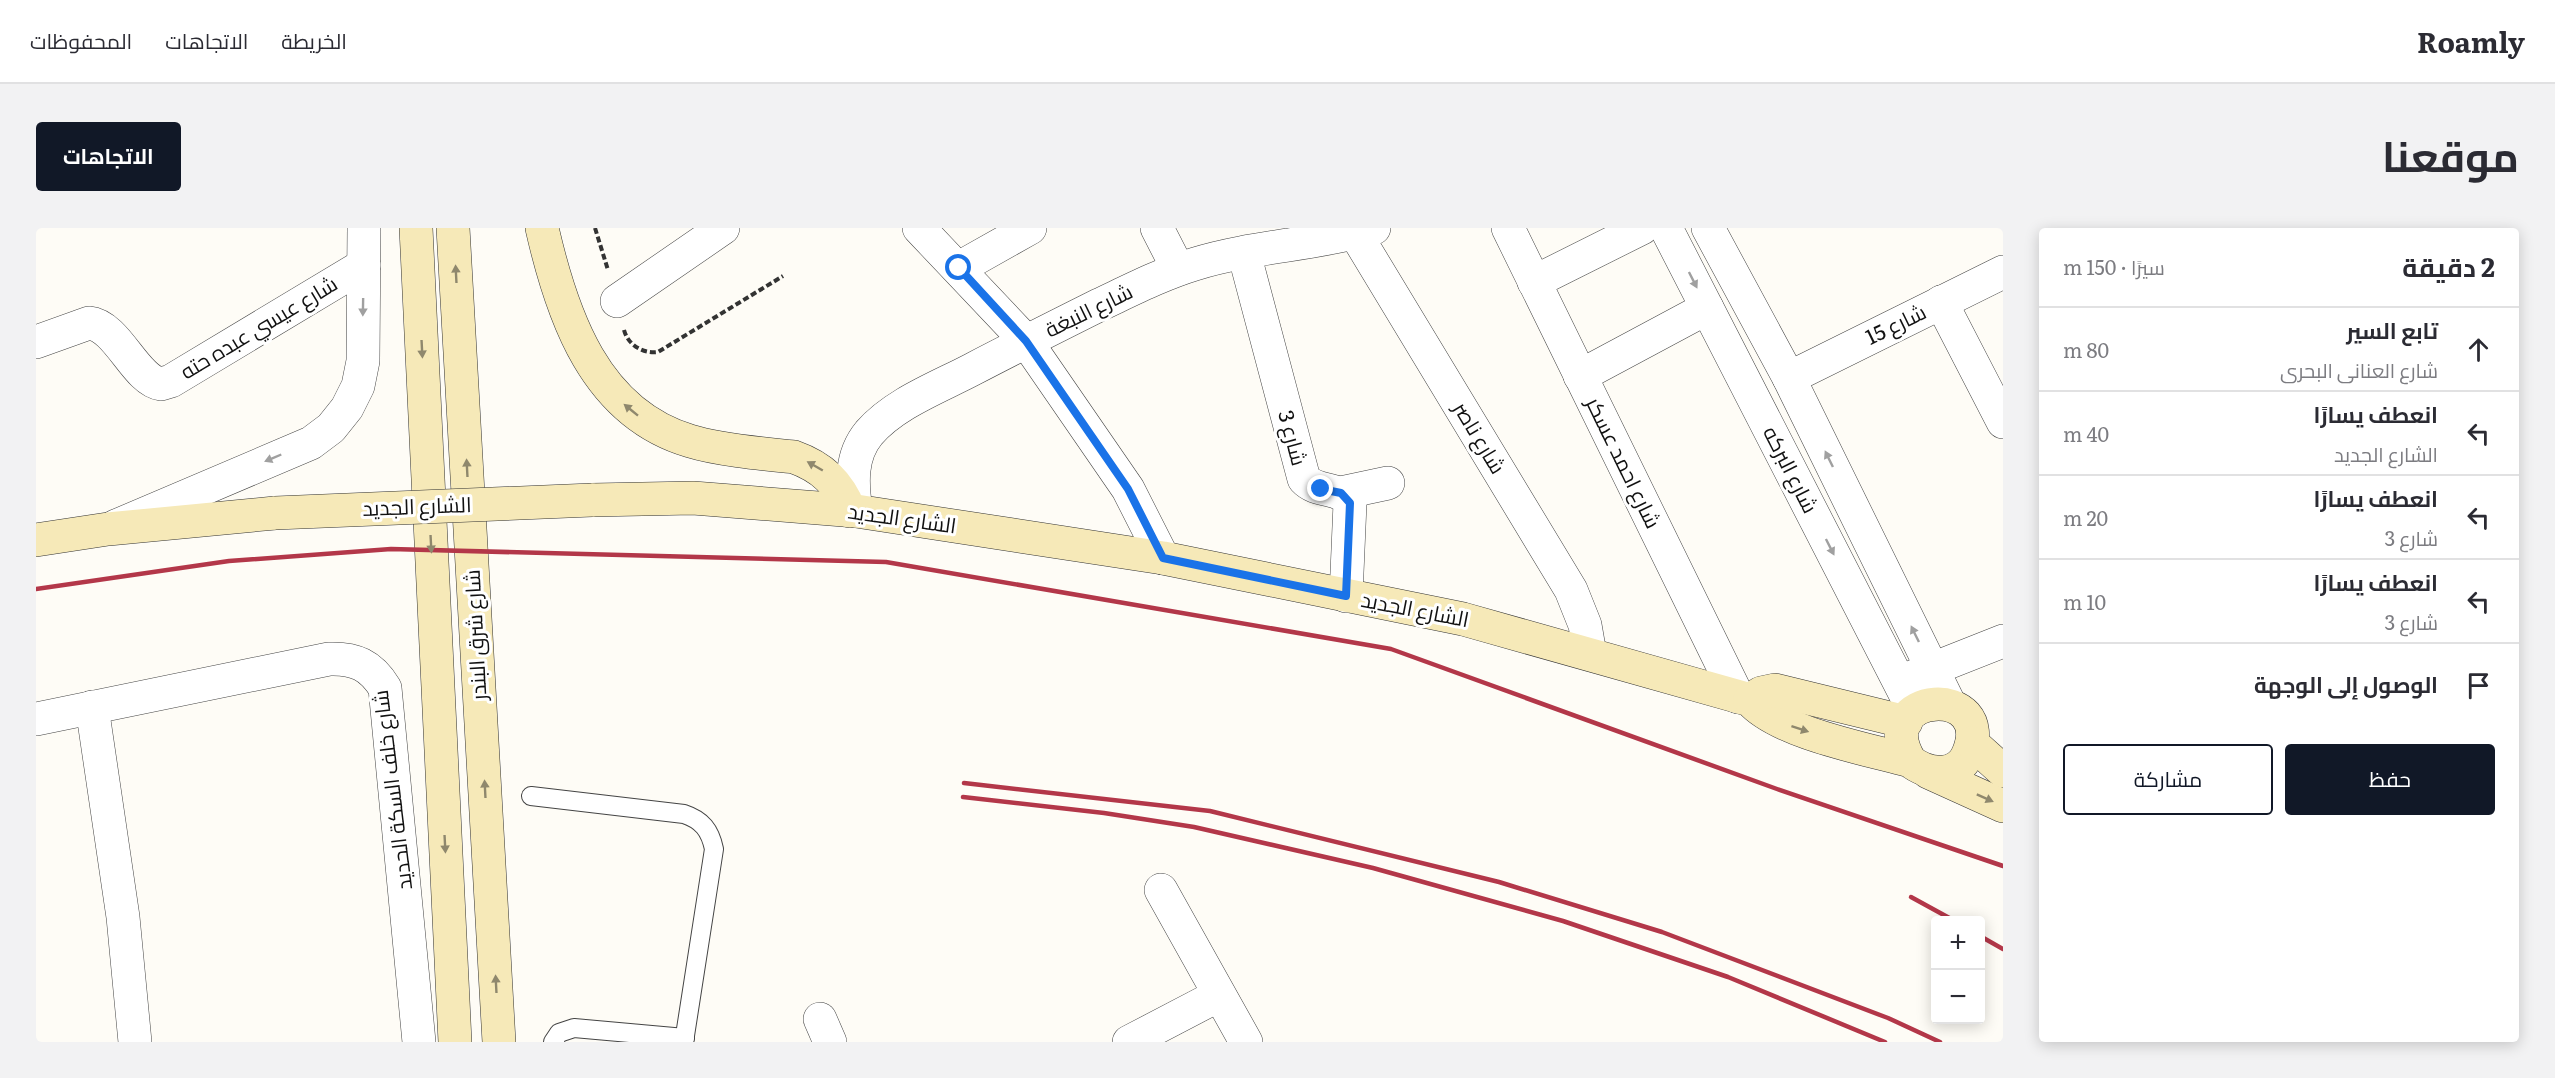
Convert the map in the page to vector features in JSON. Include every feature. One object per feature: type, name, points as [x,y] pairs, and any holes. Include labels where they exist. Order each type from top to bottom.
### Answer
[{"type":"street","points":[[108,529],[311,443],[331,428],[347,408],[358,386],[363,361],[364,228]]},
{"type":"street","name":"شارع شرق البندر","points":[[416,228],[455,1042]]},
{"type":"street","name":"شارع شرق البندر","points":[[453,228],[499,1042]]},
{"type":"street","points":[[542,228],[574,330],[585,356],[600,379],[619,400],[649,423],[692,442],[794,457],[809,462],[835,483],[853,511]]},
{"type":"street","points":[[617,301],[723,228]]},
{"type":"street","points":[[919,228],[1026,341],[1128,489],[1163,558]]},
{"type":"street","points":[[959,268],[1030,228]]},
{"type":"street","points":[[1156,228],[1179,270]]},
{"type":"street","name":"شارع احمد عسكر","points":[[1508,228],[1580,376],[1744,699]]},
{"type":"street","points":[[1534,282],[1642,228]]},
{"type":"street","name":"شارع البركه","points":[[1666,228],[1900,682],[1910,717]]},
{"type":"street","name":"شارع البركه","points":[[1708,228],[1789,378],[1950,705]]},
{"type":"street","name":"شارع النبغة","points":[[853,511],[852,483],[856,458],[868,435],[886,417],[1026,341],[1153,279],[1244,253],[1360,230]]},
{"type":"street","name":"شارع ناصر","points":[[1360,230],[1571,590],[1585,625],[1590,654]]},
{"type":"street","name":"شارع 3","points":[[1244,253],[1304,479],[1315,488],[1341,493]]},
{"type":"street","name":"شارع عيسي عبده حته","points":[[37,337],[89,323],[95,324],[105,330],[150,379],[162,384],[364,265]]},
{"type":"street","name":"شارع 15","points":[[1789,378],[2003,272]]},
{"type":"street","points":[[1941,302],[2003,422]]},
{"type":"street","points":[[1580,376],[1707,308]]},
{"type":"street","points":[[1341,493],[1388,483]]},
{"type":"street","points":[[1341,493],[1346,497],[1351,509],[1346,596]]},
{"type":"street","name":"الشارع الجديد","points":[[36,540],[108,529],[275,513],[592,500],[693,498],[853,511],[1163,558],[1462,619],[1744,699],[1796,728],[1919,767],[2003,806]]},
{"type":"street","points":[[1900,682],[2003,641]]},
{"type":"street","name":"شارع خلف السكة الحديد","points":[[36,719],[329,659],[346,658],[362,663],[376,674],[385,688],[419,1042]]},
{"type":"street","points":[[1744,699],[1775,690],[1910,717]]},
{"type":"street","points":[[1938,703],[1950,705],[1968,720],[1972,731],[1972,743],[1967,757],[1956,767],[1942,773],[1919,767],[1902,742],[1910,717],[1925,705],[1938,703]]},
{"type":"street","points":[[92,707],[123,917],[135,1042]]},
{"type":"street","points":[[1972,743],[2003,771]]},
{"type":"street","points":[[1161,890],[1246,1042]]},
{"type":"street","points":[[1130,1042],[1219,995]]},
{"type":"lane","points":[[531,796],[684,814],[694,818],[708,830],[714,849],[685,1040],[574,1028],[559,1033],[553,1042]]},
{"type":"railway","points":[[36,589],[229,561],[391,549],[886,562],[1391,649],[1777,789],[2003,866]]},
{"type":"railway","points":[[964,783],[1210,811],[1499,882],[1662,932],[1888,1018],[1940,1042]]},
{"type":"railway","points":[[963,797],[1104,813],[1194,827],[1373,868],[1563,921],[1728,977],[1885,1042]]},
{"type":"railway","points":[[1911,897],[1946,916]]},
{"type":"railway","points":[[1985,939],[2003,949]]},
{"type":"route","points":[[959,268],[1026,341],[1128,489],[1163,558],[1346,596],[1350,503],[1341,493],[1321,489]]}]
